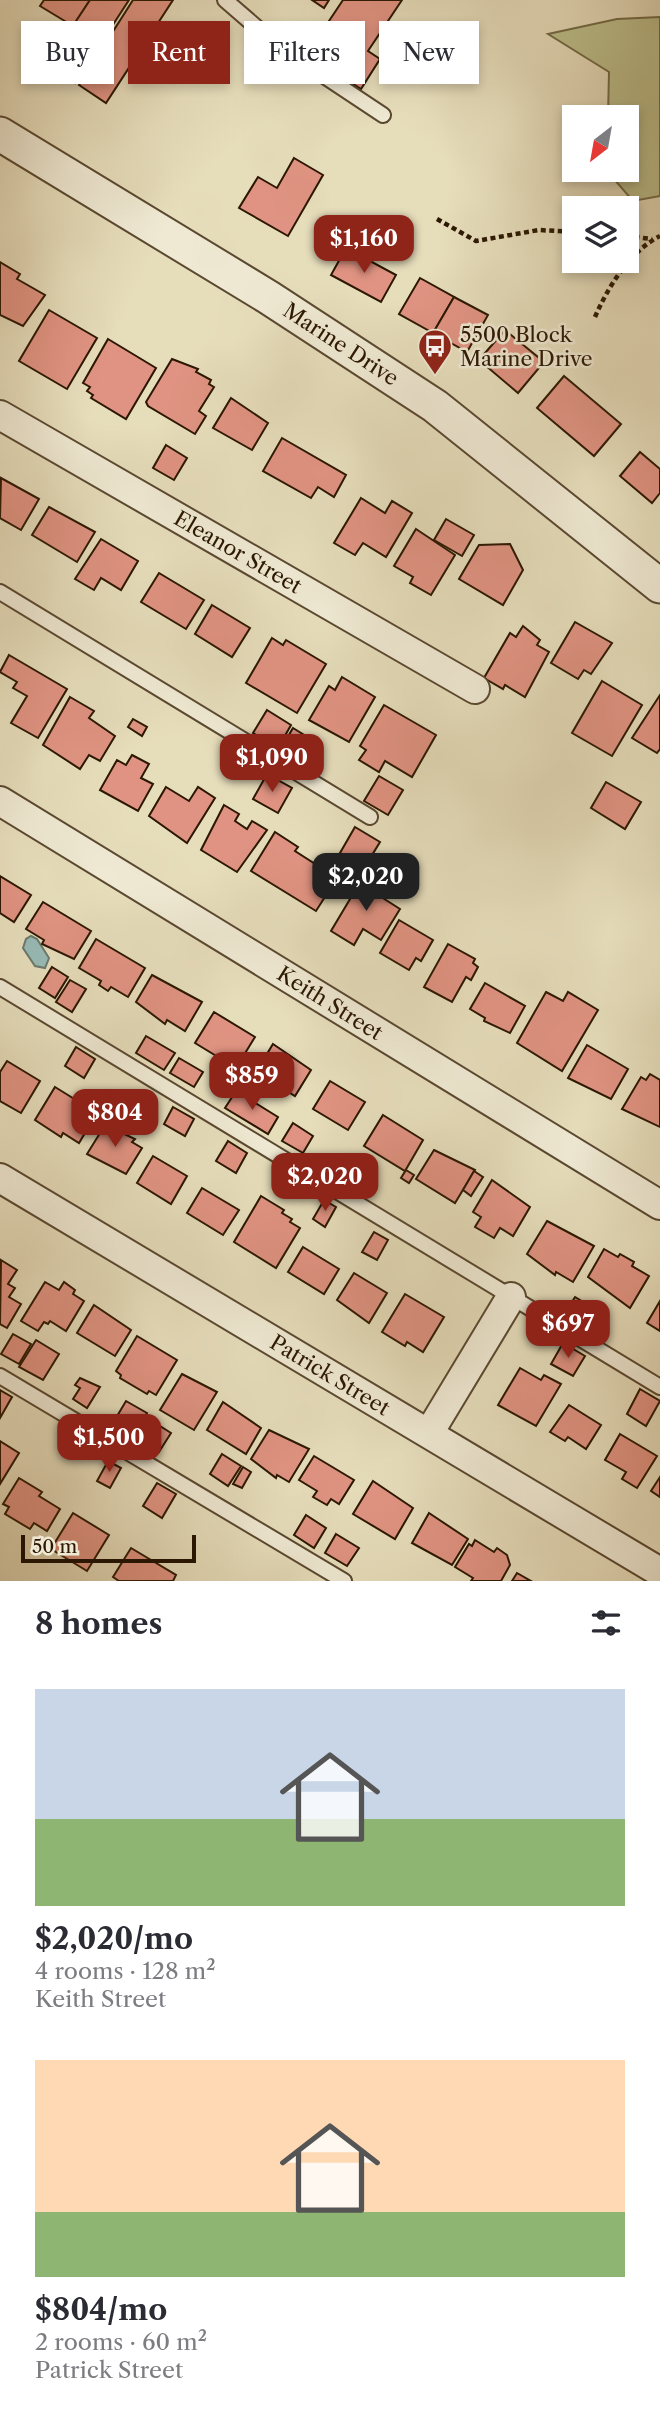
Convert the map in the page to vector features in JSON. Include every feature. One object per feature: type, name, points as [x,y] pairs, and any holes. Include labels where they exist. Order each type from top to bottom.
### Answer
[{"type":"street","name":"Marine Drive","points":[[0,134],[268,297],[435,406],[660,586]]},
{"type":"street","name":"Eleanor Street","points":[[0,415],[475,690]]},
{"type":"street","name":"Keith Street","points":[[0,801],[660,1205]]},
{"type":"street","name":"Patrick Street","points":[[0,1178],[660,1572]]},
{"type":"street","points":[[429,1433],[511,1297]]},
{"type":"lane","points":[[225,0],[276,44],[383,115]]},
{"type":"lane","points":[[0,592],[370,817]]},
{"type":"lane","points":[[0,987],[660,1387]]},
{"type":"lane","points":[[0,1376],[344,1581]]},
{"type":"path","points":[[438,219],[476,241],[539,230],[562,231]]},
{"type":"path","points":[[595,317],[611,286],[653,240],[660,236]]},
{"type":"path","points":[[639,238],[653,240]]},
{"type":"green space","points":[[660,17],[660,196],[639,200],[639,196],[629,196],[616,182],[639,182],[639,105],[608,105],[609,72],[548,34],[617,19]]},
{"type":"water","points":[[31,936],[37,939],[49,958],[45,968],[35,966],[23,948],[26,939]]},
{"type":"building","points":[[44,0],[90,0],[76,21],[65,21],[40,6]]},
{"type":"building","points":[[90,0],[129,0],[114,23],[76,21]]},
{"type":"building","points":[[133,0],[173,0],[159,21],[128,21],[128,69],[106,103],[79,85],[114,84],[114,30]]},
{"type":"building","points":[[312,0],[329,0],[324,8]]},
{"type":"building","points":[[343,0],[402,0],[388,21],[379,21],[379,34],[368,51],[379,61],[365,83],[365,21],[329,21]]},
{"type":"building","points":[[294,158],[323,175],[288,236],[239,208],[258,177],[277,188]]},
{"type":"building","points":[[346,248],[396,275],[381,302],[331,275]]},
{"type":"building","points":[[0,262],[20,274],[17,279],[45,295],[23,326],[0,315]]},
{"type":"building","points":[[420,278],[454,297],[433,333],[399,314]]},
{"type":"building","points":[[454,297],[488,315],[467,352],[433,333]]},
{"type":"building","points":[[49,310],[97,338],[67,389],[19,361]]},
{"type":"building","points":[[505,330],[544,362],[518,393],[479,360]]},
{"type":"building","points":[[108,339],[156,368],[126,419],[91,398],[93,395],[87,391],[90,387],[83,383]]},
{"type":"building","points":[[172,359],[198,369],[196,372],[211,380],[209,384],[214,387],[199,411],[206,416],[195,434],[148,406],[146,402]]},
{"type":"building","points":[[564,376],[621,424],[594,456],[537,408]]},
{"type":"building","points":[[231,398],[268,423],[252,450],[213,428]]},
{"type":"building","points":[[282,438],[346,475],[334,497],[318,487],[311,498],[263,471]]},
{"type":"building","points":[[166,445],[187,458],[174,480],[153,468]]},
{"type":"building","points":[[640,452],[660,469],[660,493],[652,503],[620,476]]},
{"type":"building","points":[[1,478],[39,499],[21,530],[0,518]]},
{"type":"building","points":[[361,498],[385,513],[392,501],[412,513],[386,557],[363,543],[355,555],[334,543]]},
{"type":"building","points":[[49,507],[95,532],[77,562],[32,535]]},
{"type":"building","points":[[446,519],[474,535],[462,556],[434,540]]},
{"type":"building","points":[[416,529],[455,555],[431,595],[410,583],[413,577],[394,566]]},
{"type":"building","points":[[101,539],[138,561],[121,590],[101,578],[94,590],[75,579]]},
{"type":"building","points":[[510,544],[523,570],[503,605],[459,579],[479,545]]},
{"type":"building","points":[[159,573],[204,600],[186,629],[141,602]]},
{"type":"building","points":[[212,605],[250,628],[232,657],[195,634]]},
{"type":"building","points":[[575,622],[612,643],[591,674],[584,670],[578,679],[551,663]]},
{"type":"building","points":[[523,626],[540,640],[537,645],[549,652],[525,697],[505,685],[503,689],[484,678],[510,633],[516,637]]},
{"type":"building","points":[[272,638],[283,645],[286,640],[326,664],[297,713],[246,683]]},
{"type":"building","points":[[9,655],[67,689],[38,738],[11,723],[27,696],[13,688],[17,682],[0,672]]},
{"type":"building","points":[[342,677],[375,697],[349,742],[309,720],[329,686],[335,690]]},
{"type":"building","points":[[602,681],[642,705],[612,756],[572,733]]},
{"type":"building","points":[[660,695],[660,749],[657,753],[632,738]]},
{"type":"building","points":[[70,697],[94,711],[89,718],[115,736],[100,761],[89,755],[80,769],[43,745]]},
{"type":"building","points":[[384,705],[436,735],[412,777],[385,761],[379,772],[359,760],[366,750],[360,746]]},
{"type":"building","points":[[267,710],[291,725],[278,748],[253,733]]},
{"type":"building","points":[[133,719],[147,727],[142,736],[128,727]]},
{"type":"building","points":[[293,728],[314,741],[302,762],[280,750]]},
{"type":"building","points":[[132,755],[149,764],[141,778],[153,784],[138,811],[100,790],[117,760],[126,765]]},
{"type":"building","points":[[267,774],[292,788],[278,813],[253,799]]},
{"type":"building","points":[[379,776],[403,790],[388,815],[364,801]]},
{"type":"building","points":[[606,782],[641,802],[625,829],[591,808]]},
{"type":"building","points":[[166,787],[189,801],[198,787],[215,798],[187,843],[149,816]]},
{"type":"building","points":[[224,805],[239,814],[235,821],[247,829],[252,821],[267,830],[237,872],[201,850]]},
{"type":"building","points":[[355,827],[380,842],[364,868],[340,853]]},
{"type":"building","points":[[275,832],[298,847],[295,851],[337,878],[316,911],[251,871]]},
{"type":"building","points":[[365,874],[381,884],[375,893],[400,909],[381,940],[363,929],[354,945],[331,931]]},
{"type":"building","points":[[0,876],[31,895],[14,922],[0,913]]},
{"type":"building","points":[[43,902],[91,931],[74,959],[42,944],[44,940],[26,929]]},
{"type":"building","points":[[399,920],[433,940],[421,961],[416,958],[409,970],[380,953]]},
{"type":"building","points":[[96,939],[145,968],[128,997],[111,987],[108,991],[99,985],[101,981],[79,968]]},
{"type":"building","points":[[448,944],[475,959],[473,963],[478,967],[471,980],[466,977],[452,1002],[424,987]]},
{"type":"building","points":[[52,967],[68,977],[55,998],[39,988]]},
{"type":"building","points":[[152,975],[202,1002],[185,1031],[167,1020],[165,1024],[136,1002]]},
{"type":"building","points":[[70,980],[86,989],[72,1012],[56,1002]]},
{"type":"building","points":[[485,983],[525,1006],[510,1033],[484,1021],[485,1018],[470,1009]]},
{"type":"building","points":[[546,992],[563,1001],[568,992],[598,1010],[562,1071],[517,1043]]},
{"type":"building","points":[[214,1012],[255,1037],[236,1068],[195,1043]]},
{"type":"building","points":[[146,1036],[175,1053],[164,1070],[136,1053]]},
{"type":"building","points":[[273,1044],[311,1070],[295,1096],[256,1072]]},
{"type":"building","points":[[587,1045],[628,1069],[611,1099],[568,1078]]},
{"type":"building","points":[[76,1047],[95,1059],[84,1078],[65,1066]]},
{"type":"building","points":[[179,1058],[203,1072],[194,1087],[170,1073]]},
{"type":"building","points":[[7,1061],[40,1081],[21,1113],[0,1101],[0,1072]]},
{"type":"building","points":[[650,1074],[660,1080],[660,1127],[622,1109],[641,1077],[646,1080]]},
{"type":"building","points":[[330,1081],[365,1102],[348,1130],[313,1109]]},
{"type":"building","points":[[55,1087],[97,1113],[79,1143],[63,1133],[61,1137],[35,1120]]},
{"type":"building","points":[[236,1091],[278,1117],[268,1134],[225,1108]]},
{"type":"building","points":[[173,1107],[194,1119],[185,1136],[164,1124]]},
{"type":"building","points":[[383,1115],[423,1140],[405,1171],[364,1146]]},
{"type":"building","points":[[293,1123],[313,1136],[303,1153],[282,1141]]},
{"type":"building","points":[[105,1125],[135,1139],[132,1142],[142,1148],[126,1174],[87,1154]]},
{"type":"building","points":[[228,1141],[247,1153],[236,1173],[216,1161]]},
{"type":"building","points":[[434,1150],[475,1170],[455,1203],[416,1179]]},
{"type":"building","points":[[153,1156],[187,1176],[171,1204],[137,1183]]},
{"type":"building","points":[[350,1156],[371,1169],[358,1188],[338,1176]]},
{"type":"building","points":[[406,1170],[414,1175],[409,1183],[401,1178]]},
{"type":"building","points":[[474,1171],[483,1177],[471,1196],[463,1190]]},
{"type":"building","points":[[492,1180],[530,1207],[513,1236],[500,1228],[494,1238],[475,1227],[481,1217],[473,1212]]},
{"type":"building","points":[[202,1188],[239,1210],[223,1235],[187,1213]]},
{"type":"building","points":[[261,1196],[284,1210],[282,1213],[292,1219],[290,1222],[300,1228],[276,1268],[234,1242]]},
{"type":"building","points":[[324,1200],[336,1207],[325,1227],[313,1219]]},
{"type":"building","points":[[547,1221],[594,1246],[573,1282],[556,1272],[555,1275],[527,1254]]},
{"type":"building","points":[[374,1232],[388,1240],[377,1260],[362,1252]]},
{"type":"building","points":[[303,1247],[339,1269],[324,1294],[288,1272]]},
{"type":"building","points":[[604,1249],[634,1262],[632,1266],[649,1276],[630,1308],[588,1277]]},
{"type":"building","points":[[1,1260],[17,1270],[8,1284],[15,1288],[9,1297],[21,1304],[7,1328],[0,1324]]},
{"type":"building","points":[[354,1273],[387,1293],[369,1323],[337,1300]]},
{"type":"building","points":[[45,1282],[59,1290],[64,1282],[75,1290],[73,1294],[84,1301],[66,1331],[50,1321],[48,1324],[44,1322],[38,1331],[21,1321]]},
{"type":"building","points":[[405,1294],[444,1317],[423,1352],[407,1342],[405,1346],[382,1332]]},
{"type":"building","points":[[575,1297],[605,1315],[594,1333],[564,1315]]},
{"type":"building","points":[[660,1301],[660,1331],[647,1323]]},
{"type":"building","points":[[94,1305],[131,1330],[115,1356],[77,1333]]},
{"type":"building","points":[[13,1334],[31,1344],[19,1364],[1,1354]]},
{"type":"building","points":[[137,1336],[177,1360],[156,1395],[149,1391],[147,1394],[120,1378],[121,1375],[116,1371]]},
{"type":"building","points":[[36,1340],[59,1354],[43,1380],[19,1367]]},
{"type":"building","points":[[563,1343],[585,1356],[573,1376],[551,1364]]},
{"type":"building","points":[[520,1368],[541,1380],[544,1375],[561,1384],[536,1426],[498,1405]]},
{"type":"building","points":[[182,1374],[217,1392],[194,1430],[160,1410]]},
{"type":"building","points":[[80,1378],[100,1387],[87,1408],[73,1399],[80,1388],[75,1385]]},
{"type":"building","points":[[640,1389],[660,1401],[646,1426],[627,1414]]},
{"type":"building","points":[[0,1390],[12,1397],[0,1418]]},
{"type":"building","points":[[126,1401],[147,1413],[134,1435],[113,1423]]},
{"type":"building","points":[[223,1402],[261,1428],[246,1454],[207,1430]]},
{"type":"building","points":[[569,1405],[601,1425],[586,1449],[568,1437],[565,1441],[550,1432]]},
{"type":"building","points":[[149,1419],[171,1433],[159,1452],[137,1439]]},
{"type":"building","points":[[269,1430],[309,1449],[289,1482],[277,1475],[276,1478],[251,1459]]},
{"type":"building","points":[[620,1434],[657,1456],[637,1488],[622,1479],[626,1472],[605,1460]]},
{"type":"building","points":[[0,1441],[19,1453],[0,1484]]},
{"type":"building","points":[[222,1454],[241,1466],[228,1486],[210,1474]]},
{"type":"building","points":[[314,1456],[354,1480],[339,1504],[331,1499],[327,1505],[313,1497],[317,1491],[299,1480]]},
{"type":"building","points":[[108,1461],[121,1468],[110,1488],[97,1481]]},
{"type":"building","points":[[243,1467],[251,1472],[242,1488],[233,1484]]},
{"type":"building","points":[[660,1477],[660,1497],[651,1491]]},
{"type":"building","points":[[19,1478],[42,1492],[39,1496],[60,1509],[47,1531],[34,1523],[30,1529],[5,1514],[9,1507],[3,1504]]},
{"type":"building","points":[[373,1481],[413,1508],[395,1539],[353,1514]]},
{"type":"building","points":[[157,1483],[176,1494],[162,1518],[143,1506]]},
{"type":"building","points":[[73,1513],[109,1535],[87,1571],[51,1549]]},
{"type":"building","points":[[429,1513],[468,1539],[452,1565],[412,1543]]},
{"type":"building","points":[[306,1515],[326,1528],[314,1548],[294,1535]]},
{"type":"building","points":[[336,1534],[359,1548],[347,1566],[325,1553]]},
{"type":"building","points":[[475,1540],[494,1552],[497,1548],[507,1555],[510,1565],[501,1581],[471,1581],[473,1578],[455,1567],[469,1544],[472,1546]]},
{"type":"building","points":[[131,1548],[176,1575],[173,1581],[119,1581],[113,1577]]},
{"type":"building","points":[[517,1573],[531,1581],[512,1581]]},
{"type":"place","name":"5500 Block Marine Drive","points":[[435,376]]}]
